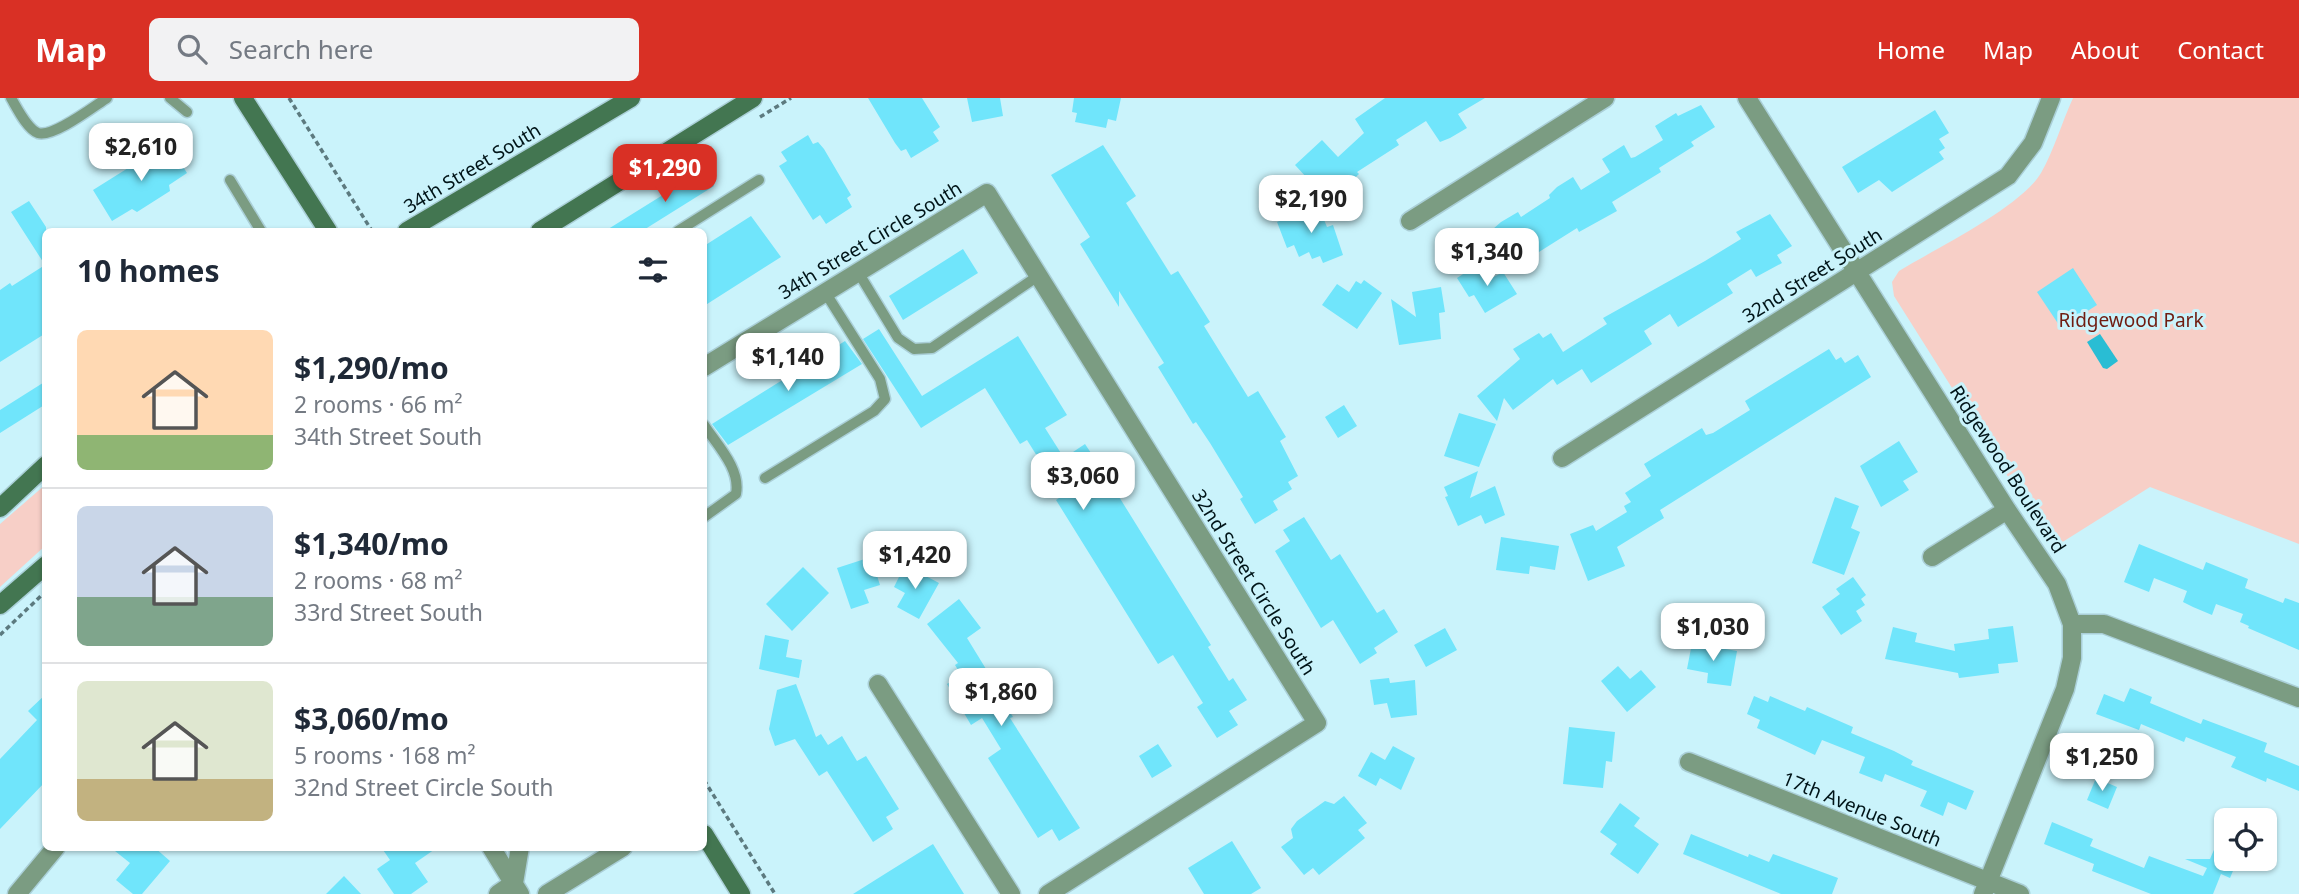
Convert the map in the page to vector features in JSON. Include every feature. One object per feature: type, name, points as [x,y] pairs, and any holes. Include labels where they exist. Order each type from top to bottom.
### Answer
[{"type":"main road","points":[[243,98],[326,228]]},
{"type":"main road","name":"34th Street South","points":[[412,228],[631,98]]},
{"type":"main road","points":[[545,228],[752,98]]},
{"type":"main road","points":[[0,508],[42,469]]},
{"type":"main road","points":[[0,605],[42,568]]},
{"type":"main road","points":[[707,839],[741,894]]},
{"type":"street","points":[[1410,221],[1605,98]]},
{"type":"street","name":"Ridgewood Boulevard","points":[[1747,98],[2007,510],[2057,584],[2072,624],[2072,658],[2065,689],[1985,888]]},
{"type":"street","name":"32nd Street South","points":[[1562,458],[2008,176],[2033,144],[2051,98]]},
{"type":"street","name":"34th Street Circle South","points":[[707,365],[987,193]]},
{"type":"street","name":"32nd Street Circle South","points":[[987,193],[1317,723],[1048,894]]},
{"type":"street","points":[[1933,557],[2007,510]]},
{"type":"street","points":[[2072,624],[2104,624],[2299,698]]},
{"type":"street","points":[[878,684],[1011,894]]},
{"type":"street","name":"17th Avenue South","points":[[1689,762],[1985,888],[2020,894]]},
{"type":"street","points":[[17,894],[54,851]]},
{"type":"street","points":[[493,851],[517,889]]},
{"type":"street","points":[[517,889],[520,851]]},
{"type":"street","points":[[547,894],[617,851]]},
{"type":"street","points":[[498,894],[517,889],[539,894]]},
{"type":"lane","points":[[11,98],[30,127],[38,133],[51,133],[107,98]]},
{"type":"lane","points":[[170,98],[187,112]]},
{"type":"lane","points":[[230,180],[259,228]]},
{"type":"lane","points":[[683,228],[759,180]]},
{"type":"lane","points":[[858,272],[898,338],[914,349],[932,348],[1038,276]]},
{"type":"lane","points":[[765,478],[874,411],[885,399],[880,379],[825,292]]},
{"type":"lane","points":[[707,430],[734,472],[738,486],[736,494],[707,515]]},
{"type":"path","points":[[289,98],[370,228]]},
{"type":"path","points":[[0,635],[42,596]]},
{"type":"path","points":[[707,785],[775,894]]},
{"type":"green space","name":"Ridgewood Park","points":[[2073,98],[2299,98],[2299,544],[2150,487],[2053,548],[1894,296],[1892,282],[1899,271],[1997,213],[2031,186],[2046,164]]},
{"type":"green space","points":[[42,488],[42,549],[0,587],[0,524]]},
{"type":"water","points":[[2100,334],[2118,361],[2107,369],[2103,368],[2087,342]]},
{"type":"building","points":[[868,98],[922,98],[940,127],[933,132],[939,141],[911,158],[906,149],[901,151],[895,143]]},
{"type":"building","points":[[967,98],[1000,98],[1003,116],[972,122]]},
{"type":"building","points":[[1074,98],[1121,98],[1116,121],[1108,119],[1106,128],[1075,122],[1077,113],[1072,112]]},
{"type":"building","points":[[1385,98],[1485,98],[1458,114],[1467,128],[1450,138],[1440,142],[1426,121],[1396,140],[1399,145],[1357,172],[1359,174],[1344,188],[1333,177],[1319,191],[1295,165],[1322,140],[1338,157],[1364,133],[1355,119]]},
{"type":"building","points":[[1701,105],[1715,127],[1691,142],[1694,146],[1659,168],[1661,172],[1612,202],[1617,211],[1579,232],[1577,228],[1531,257],[1518,238],[1504,247],[1493,229],[1501,222],[1518,212],[1521,217],[1550,198],[1549,195],[1557,187],[1573,177],[1581,190],[1610,172],[1602,159],[1624,145],[1631,158],[1635,157],[1663,140],[1655,126],[1676,113],[1678,116]]},
{"type":"building","points":[[1935,110],[1949,133],[1939,139],[1945,148],[1939,152],[1944,159],[1892,192],[1879,180],[1858,193],[1842,167]]},
{"type":"building","points":[[808,135],[813,144],[818,142],[824,149],[851,195],[847,198],[852,207],[826,224],[820,215],[813,220],[779,166],[787,161],[781,152]]},
{"type":"building","points":[[168,143],[187,173],[169,185],[170,191],[137,212],[132,209],[112,221],[93,190]]},
{"type":"building","points":[[1103,145],[1136,196],[1126,203],[1171,275],[1178,271],[1210,322],[1204,326],[1248,397],[1258,391],[1286,437],[1280,441],[1298,476],[1288,482],[1292,489],[1273,501],[1278,510],[1255,524],[1240,499],[1243,497],[1210,443],[1196,422],[1193,424],[1158,367],[1164,363],[1119,291],[1119,307],[1080,244],[1090,237],[1051,175]]},
{"type":"building","points":[[703,170],[714,186],[647,228],[610,228]]},
{"type":"building","points":[[29,201],[46,227],[42,228],[42,260],[11,212]]},
{"type":"building","points":[[1318,205],[1327,227],[1333,225],[1343,255],[1323,263],[1320,256],[1312,259],[1309,252],[1299,257],[1294,245],[1287,248],[1277,222]]},
{"type":"building","points":[[1770,214],[1792,246],[1777,255],[1782,263],[1756,277],[1751,269],[1727,284],[1733,293],[1678,327],[1670,314],[1644,331],[1652,344],[1591,383],[1582,369],[1557,385],[1553,379],[1513,410],[1504,398],[1497,421],[1477,396],[1520,359],[1513,349],[1539,333],[1543,338],[1551,333],[1563,352],[1607,324],[1603,318],[1741,239],[1736,232]]},
{"type":"building","points":[[751,216],[781,257],[707,304],[707,244]]},
{"type":"building","points":[[963,249],[978,273],[903,320],[889,296]]},
{"type":"building","points":[[1480,263],[1490,279],[1503,272],[1517,294],[1485,313],[1474,295],[1469,297],[1457,278]]},
{"type":"building","points":[[42,267],[42,336],[0,362],[0,290],[10,283],[12,286]]},
{"type":"building","points":[[2073,268],[2097,305],[2061,328],[2037,292]]},
{"type":"building","points":[[1364,280],[1382,293],[1357,329],[1322,305],[1337,284],[1349,292],[1356,281],[1361,284]]},
{"type":"building","points":[[1441,287],[1445,312],[1439,313],[1441,339],[1399,345],[1391,299],[1416,317],[1412,292]]},
{"type":"building","points":[[879,329],[922,396],[1018,336],[1067,415],[1045,428],[1064,458],[1085,444],[1103,471],[1211,645],[1208,647],[1229,681],[1233,678],[1247,700],[1229,711],[1238,725],[1217,738],[1197,707],[1203,703],[1173,655],[1158,664],[1056,500],[1062,496],[1027,440],[1020,444],[985,388],[921,428],[863,339]]},
{"type":"building","points":[[845,341],[862,364],[728,445],[712,424]]},
{"type":"building","points":[[1829,349],[1836,360],[1841,357],[1845,363],[1858,355],[1871,377],[1660,510],[1664,518],[1617,547],[1625,566],[1588,581],[1570,534],[1593,525],[1596,531],[1627,512],[1624,506],[1631,502],[1625,493],[1651,476],[1644,464],[1702,428],[1706,435],[1713,433],[1750,410],[1745,401]]},
{"type":"building","points":[[42,384],[42,407],[0,433],[0,410]]},
{"type":"building","points":[[1344,405],[1357,426],[1338,438],[1325,417]]},
{"type":"building","points":[[1459,413],[1496,424],[1479,467],[1444,456]]},
{"type":"building","points":[[1899,441],[1918,472],[1903,481],[1909,490],[1881,507],[1860,466]]},
{"type":"building","points":[[1478,471],[1470,498],[1495,486],[1505,515],[1485,524],[1481,515],[1458,526],[1445,497],[1448,496],[1444,487]]},
{"type":"building","points":[[1835,497],[1859,506],[1851,528],[1860,532],[1844,575],[1812,563]]},
{"type":"building","points":[[1304,517],[1331,560],[1340,554],[1377,613],[1384,609],[1398,632],[1374,648],[1377,653],[1360,664],[1333,620],[1321,628],[1275,551],[1290,541],[1283,530]]},
{"type":"building","points":[[1501,537],[1559,546],[1555,570],[1530,566],[1529,574],[1496,570]]},
{"type":"building","points":[[2139,544],[2203,570],[2206,562],[2248,579],[2245,588],[2283,603],[2285,598],[2299,603],[2299,650],[2248,628],[2249,626],[2240,622],[2243,614],[2216,604],[2212,615],[2193,607],[2183,602],[2187,591],[2154,578],[2149,592],[2124,582]]},
{"type":"building","points":[[871,557],[880,585],[864,590],[869,603],[851,609],[837,568]]},
{"type":"building","points":[[905,565],[939,583],[919,619],[897,607],[905,593],[894,587]]},
{"type":"building","points":[[803,567],[829,593],[792,631],[766,604]]},
{"type":"building","points":[[1853,577],[1866,595],[1861,599],[1865,605],[1856,611],[1862,621],[1841,635],[1822,607],[1840,594],[1836,589]]},
{"type":"building","points":[[959,599],[981,628],[967,638],[1013,717],[1010,718],[1080,828],[1059,841],[1052,829],[1038,838],[988,758],[1001,749],[982,718],[971,725],[947,684],[961,675],[955,665],[958,663],[927,624]]},
{"type":"building","points":[[2013,626],[2018,662],[1998,664],[1999,673],[1959,678],[1958,673],[1885,659],[1893,627],[1917,633],[1915,642],[1955,651],[1954,644],[1989,639],[1988,629]]},
{"type":"building","points":[[1445,628],[1457,650],[1426,667],[1414,645]]},
{"type":"building","points":[[765,635],[789,640],[786,657],[802,660],[799,678],[759,669]]},
{"type":"building","points":[[1692,643],[1737,651],[1731,686],[1707,683],[1708,673],[1687,669]]},
{"type":"building","points":[[1618,666],[1630,679],[1641,670],[1656,687],[1627,712],[1601,681]]},
{"type":"building","points":[[1389,678],[1390,683],[1415,680],[1417,715],[1391,718],[1387,703],[1374,705],[1370,680]]},
{"type":"building","points":[[796,684],[816,737],[821,734],[828,745],[842,736],[857,761],[866,756],[899,809],[886,817],[893,829],[873,842],[827,771],[819,776],[795,739],[775,746],[769,729],[777,690]]},
{"type":"building","points":[[2130,688],[2152,697],[2150,703],[2201,724],[2203,719],[2267,743],[2264,752],[2299,766],[2299,791],[2267,778],[2266,782],[2231,767],[2236,757],[2186,737],[2184,742],[2141,724],[2139,730],[2096,714],[2104,694],[2124,702]]},
{"type":"building","points":[[1754,696],[1768,702],[1770,696],[1805,711],[1807,707],[1853,727],[1851,733],[1913,761],[1911,765],[1974,791],[1966,810],[1948,802],[1943,816],[1920,806],[1927,791],[1885,774],[1882,782],[1859,773],[1865,757],[1822,740],[1815,755],[1757,728],[1760,720],[1747,714]]},
{"type":"building","points":[[42,698],[42,785],[0,829],[0,759],[37,720],[28,711]]},
{"type":"building","points":[[1569,727],[1615,732],[1612,762],[1606,761],[1603,788],[1563,784]]},
{"type":"building","points":[[1158,744],[1172,766],[1152,778],[1139,756]]},
{"type":"building","points":[[1393,746],[1415,758],[1401,790],[1380,778],[1376,786],[1358,776],[1371,752],[1385,760]]},
{"type":"building","points":[[2096,778],[2117,787],[2108,809],[2087,800]]},
{"type":"building","points":[[1344,796],[1367,823],[1358,830],[1365,838],[1319,875],[1313,868],[1304,875],[1281,847],[1293,838],[1291,829],[1297,821],[1325,801],[1334,804]]},
{"type":"building","points":[[1620,803],[1640,818],[1634,826],[1659,844],[1638,874],[1610,854],[1617,844],[1600,832]]},
{"type":"building","points":[[2052,822],[2093,839],[2090,846],[2144,868],[2149,856],[2203,876],[2207,868],[2185,859],[2210,859],[2214,850],[2214,871],[2233,871],[2230,878],[2221,874],[2213,894],[2151,894],[2092,871],[2094,864],[2044,844]]},
{"type":"building","points":[[1691,834],[1748,857],[1749,854],[1769,862],[1773,854],[1838,878],[1832,894],[1781,894],[1683,854]]},
{"type":"building","points":[[1232,841],[1261,888],[1251,894],[1204,894],[1188,868]]},
{"type":"building","points":[[933,844],[964,894],[853,894],[888,872]]},
{"type":"building","points":[[115,851],[159,851],[170,861],[142,894],[133,894],[116,880],[130,863]]},
{"type":"building","points":[[384,851],[432,851],[415,863],[428,882],[411,894],[394,894],[377,869],[390,860]]},
{"type":"building","points":[[344,876],[361,894],[326,894]]}]
